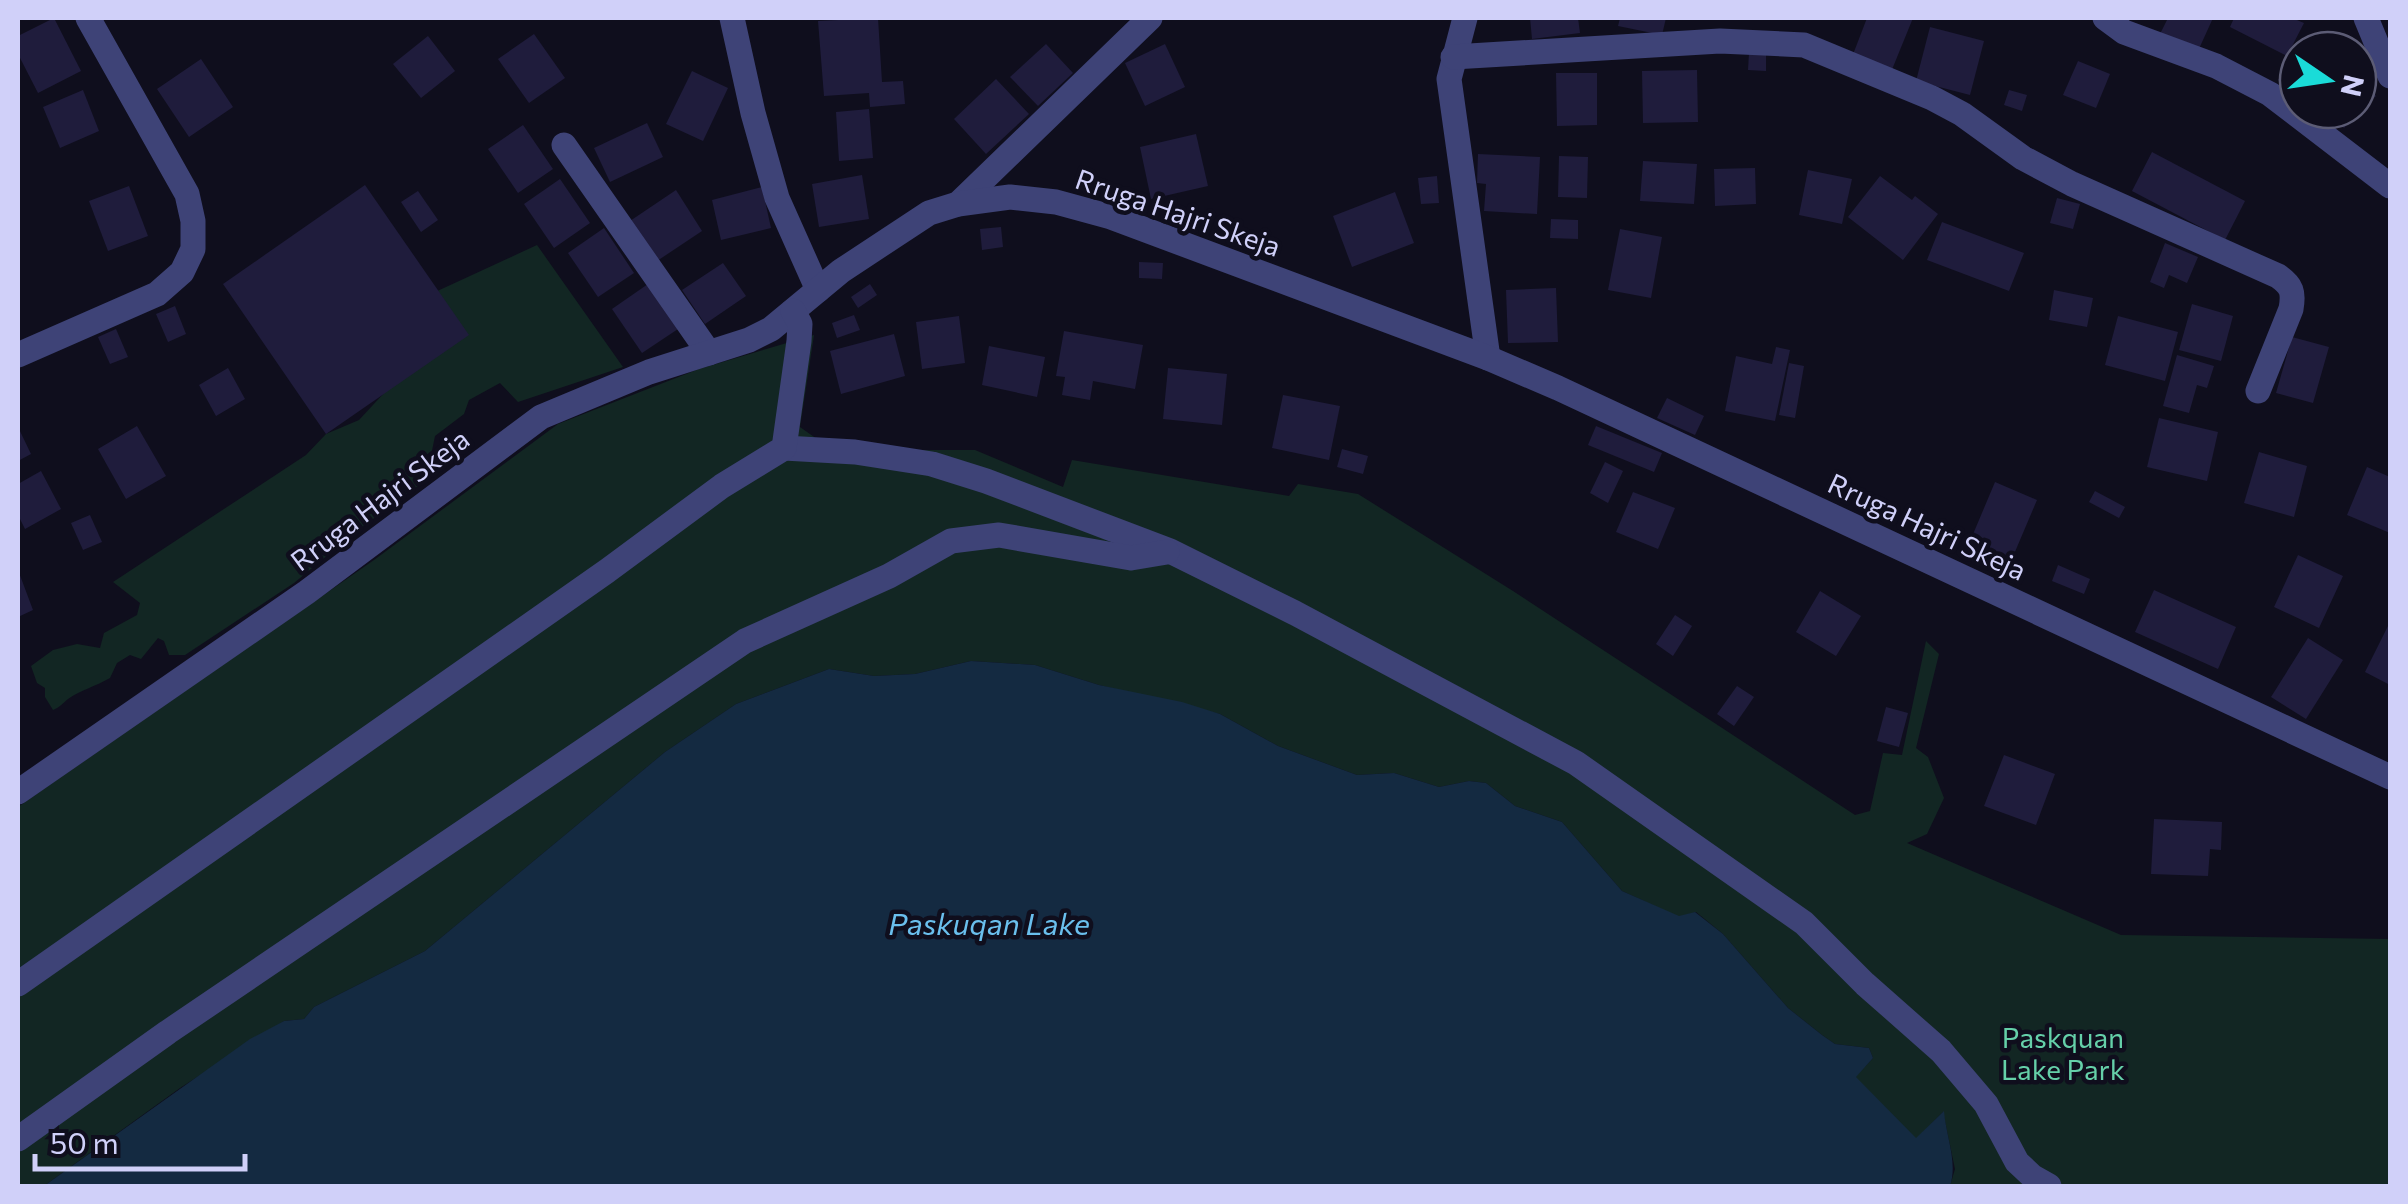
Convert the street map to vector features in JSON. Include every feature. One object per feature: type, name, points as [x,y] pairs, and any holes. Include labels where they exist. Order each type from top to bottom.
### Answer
[{"type":"street","points":[[18,355],[158,294],[182,272],[193,249],[194,221],[187,194],[88,18]]},
{"type":"street","points":[[732,18],[752,113],[777,198],[818,290]]},
{"type":"street","points":[[958,204],[1150,18]]},
{"type":"street","points":[[1465,18],[1449,80],[1488,358]]},
{"type":"street","points":[[2105,18],[2124,32],[2216,66],[2270,94],[2390,186]]},
{"type":"street","points":[[2366,18],[2390,76]]},
{"type":"street","points":[[1452,57],[1720,41],[1804,45],[1837,58],[1962,114],[2023,158],[2072,184],[2290,284],[2294,295],[2291,309],[2258,392]]},
{"type":"street","points":[[564,145],[709,353]]},
{"type":"street","name":"Rruga Hajri Skeja","points":[[18,792],[307,592],[542,417],[649,372],[772,329],[818,290],[929,213],[958,204],[1010,197],[1056,202],[1111,218],[1488,358],[2390,776]]},
{"type":"street","points":[[784,448],[800,340],[800,324],[794,311]]},
{"type":"street","points":[[18,984],[722,486],[784,448],[855,452],[932,464],[1004,487],[1170,551],[1295,612],[1576,764],[1804,923],[1941,1051],[1986,1104],[2017,1162],[2049,1186]]},
{"type":"street","points":[[18,1138],[745,641],[889,576],[950,541],[999,535],[1131,558],[1170,551]]},
{"type":"green space","points":[[537,245],[623,367],[518,402],[500,383],[469,400],[464,414],[435,436],[426,480],[294,583],[185,655],[169,655],[164,641],[158,638],[141,659],[130,655],[117,663],[110,678],[53,710],[31,666],[53,650],[77,644],[100,648],[104,633],[137,615],[140,603],[113,582],[306,455],[326,434],[359,420],[438,335],[433,293]]},
{"type":"green space","name":"Paskquan Lake Park","points":[[814,335],[800,427],[817,439],[891,450],[975,450],[1063,487],[1072,460],[1289,496],[1298,484],[1358,494],[1855,815],[1870,811],[1883,753],[1902,755],[1926,641],[1939,654],[1916,748],[1928,757],[1944,798],[1927,834],[1907,843],[2121,935],[2390,939],[2390,1186],[1950,1186],[1955,1169],[1943,1112],[1916,1139],[1855,1077],[1873,1058],[1869,1048],[1835,1044],[1822,1035],[1788,1008],[1723,934],[1696,912],[1679,917],[1622,891],[1562,822],[1515,806],[1486,783],[1469,781],[1439,787],[1394,773],[1357,775],[1278,746],[1220,714],[1035,665],[971,661],[915,674],[874,676],[829,669],[736,704],[665,752],[425,951],[314,1007],[304,1019],[284,1021],[180,1088],[44,1186],[18,1186],[18,807],[374,560],[558,424],[699,369]]},
{"type":"water","name":"Paskuqan Lake","points":[[971,661],[1035,665],[1099,685],[1182,702],[1220,714],[1278,746],[1357,775],[1394,773],[1439,787],[1469,781],[1486,783],[1515,806],[1562,822],[1622,891],[1679,916],[1695,912],[1723,934],[1788,1008],[1822,1035],[1835,1044],[1869,1048],[1873,1058],[1856,1077],[1916,1138],[1944,1111],[1952,1159],[1950,1186],[44,1186],[250,1039],[284,1021],[304,1019],[314,1007],[425,951],[665,752],[736,704],[829,669],[874,676],[915,674]]},
{"type":"building","points":[[54,18],[81,71],[38,93],[18,54],[18,36]]},
{"type":"building","points":[[878,18],[882,82],[903,81],[905,104],[870,107],[869,93],[824,96],[818,21]]},
{"type":"building","points":[[1530,18],[1578,18],[1580,33],[1532,39]]},
{"type":"building","points":[[1620,18],[1666,18],[1662,35],[1618,26]]},
{"type":"building","points":[[1867,18],[1913,18],[1891,72],[1852,57]]},
{"type":"building","points":[[2168,18],[2213,18],[2198,51],[2160,34]]},
{"type":"building","points":[[2234,18],[2292,18],[2304,23],[2300,30],[2278,30],[2278,51],[2230,27]]},
{"type":"building","points":[[1930,27],[1984,41],[1970,95],[1916,81]]},
{"type":"building","points":[[534,34],[565,78],[529,103],[498,59]]},
{"type":"building","points":[[428,36],[455,71],[421,98],[393,64]]},
{"type":"building","points":[[1046,44],[1073,73],[1038,106],[1010,77]]},
{"type":"building","points":[[1165,44],[1185,87],[1145,106],[1125,63]]},
{"type":"building","points":[[1749,53],[1766,54],[1766,71],[1748,70]]},
{"type":"building","points":[[201,59],[233,107],[189,137],[157,89]]},
{"type":"building","points":[[2078,61],[2110,74],[2096,108],[2063,95]]},
{"type":"building","points":[[1697,70],[1698,122],[1643,123],[1642,71]]},
{"type":"building","points":[[692,71],[728,88],[703,141],[666,124]]},
{"type":"building","points":[[1556,73],[1597,73],[1597,125],[1557,126]]},
{"type":"building","points":[[996,79],[1029,114],[986,154],[954,119]]},
{"type":"building","points":[[83,90],[99,131],[60,148],[43,107]]},
{"type":"building","points":[[2009,90],[2027,95],[2022,111],[2004,105]]},
{"type":"building","points":[[869,109],[873,158],[839,161],[836,112]]},
{"type":"building","points":[[647,123],[663,157],[610,182],[594,148]]},
{"type":"building","points":[[523,125],[553,169],[518,193],[488,149]]},
{"type":"building","points":[[1196,134],[1208,186],[1151,199],[1140,147]]},
{"type":"building","points":[[2152,152],[2245,201],[2225,240],[2132,191]]},
{"type":"building","points":[[1478,154],[1540,157],[1537,214],[1484,211],[1486,184],[1477,183]]},
{"type":"building","points":[[1559,156],[1588,157],[1587,198],[1558,197]]},
{"type":"building","points":[[1643,161],[1697,164],[1694,204],[1640,201]]},
{"type":"building","points":[[1755,168],[1756,204],[1715,206],[1714,169]]},
{"type":"building","points":[[1808,170],[1852,179],[1842,224],[1799,215]]},
{"type":"building","points":[[862,175],[869,219],[819,227],[812,184]]},
{"type":"building","points":[[1437,176],[1439,203],[1421,204],[1418,178]]},
{"type":"building","points":[[1880,176],[1938,214],[1903,260],[1848,217]]},
{"type":"building","points":[[560,179],[590,223],[554,248],[524,204]]},
{"type":"building","points":[[365,185],[469,335],[326,434],[223,284]]},
{"type":"building","points":[[129,186],[148,236],[108,251],[89,201]]},
{"type":"building","points":[[762,187],[771,228],[721,240],[712,200]]},
{"type":"building","points":[[676,190],[702,231],[657,261],[630,221]]},
{"type":"building","points":[[418,191],[438,220],[421,232],[401,202]]},
{"type":"building","points":[[1395,192],[1414,243],[1352,267],[1333,216]]},
{"type":"building","points":[[2057,198],[2080,204],[2073,229],[2050,223]]},
{"type":"building","points":[[1551,219],[1578,220],[1578,239],[1550,238]]},
{"type":"building","points":[[1942,222],[2024,253],[2009,291],[1927,260]]},
{"type":"building","points":[[1001,227],[1003,247],[982,250],[980,229]]},
{"type":"building","points":[[604,228],[634,273],[598,297],[568,253]]},
{"type":"building","points":[[1620,229],[1662,237],[1651,298],[1608,290]]},
{"type":"building","points":[[2165,243],[2198,257],[2187,283],[2169,275],[2164,288],[2150,282]]},
{"type":"building","points":[[1139,262],[1163,263],[1162,279],[1139,278]]},
{"type":"building","points":[[723,263],[746,296],[705,324],[682,290]]},
{"type":"building","points":[[648,284],[678,329],[642,353],[612,309]]},
{"type":"building","points":[[870,284],[877,295],[858,308],[851,297]]},
{"type":"building","points":[[1556,288],[1558,342],[1508,343],[1506,290]]},
{"type":"building","points":[[2054,290],[2093,298],[2087,327],[2049,320]]},
{"type":"building","points":[[2192,304],[2233,316],[2221,361],[2179,350]]},
{"type":"building","points":[[175,306],[186,334],[168,342],[156,314]]},
{"type":"building","points":[[854,315],[860,330],[837,338],[832,323]]},
{"type":"building","points":[[959,316],[965,363],[922,369],[916,322]]},
{"type":"building","points":[[2118,316],[2178,332],[2165,381],[2105,365]]},
{"type":"building","points":[[116,329],[128,357],[110,364],[98,337]]},
{"type":"building","points":[[1064,331],[1143,345],[1135,389],[1093,381],[1090,400],[1062,395],[1065,377],[1056,376]]},
{"type":"building","points":[[894,334],[905,376],[841,394],[830,351]]},
{"type":"building","points":[[2292,337],[2329,347],[2313,403],[2276,393]]},
{"type":"building","points":[[989,346],[1045,357],[1037,397],[982,385]]},
{"type":"building","points":[[1776,347],[1790,350],[1775,421],[1725,411],[1736,356],[1772,364]]},
{"type":"building","points":[[2177,355],[2214,366],[2207,388],[2197,385],[2189,413],[2163,406]]},
{"type":"building","points":[[1789,363],[1804,366],[1795,418],[1779,415]]},
{"type":"building","points":[[228,368],[245,399],[216,416],[199,385]]},
{"type":"building","points":[[1168,368],[1227,374],[1222,425],[1163,419]]},
{"type":"building","points":[[1283,395],[1340,406],[1329,460],[1272,448]]},
{"type":"building","points":[[1667,398],[1704,416],[1695,435],[1657,418]]},
{"type":"building","points":[[2159,418],[2218,432],[2207,481],[2147,467]]},
{"type":"building","points":[[137,426],[166,476],[126,499],[98,449]]},
{"type":"building","points":[[1596,426],[1662,453],[1654,472],[1588,445]]},
{"type":"building","points":[[18,427],[31,454],[18,461]]},
{"type":"building","points":[[1342,449],[1368,456],[1363,474],[1337,467]]},
{"type":"building","points":[[2259,452],[2307,466],[2294,517],[2244,503]]},
{"type":"building","points":[[1605,462],[1623,471],[1608,503],[1590,493]]},
{"type":"building","points":[[2367,467],[2390,477],[2390,533],[2347,515]]},
{"type":"building","points":[[41,471],[61,509],[25,529],[18,515],[18,484]]},
{"type":"building","points":[[1995,482],[2037,500],[2006,573],[1978,560],[1984,545],[1971,539]]},
{"type":"building","points":[[2095,491],[2125,507],[2119,518],[2089,502]]},
{"type":"building","points":[[1633,492],[1675,508],[1658,549],[1616,532]]},
{"type":"building","points":[[90,515],[102,542],[83,550],[71,523]]},
{"type":"building","points":[[2298,555],[2343,576],[2319,628],[2274,607]]},
{"type":"building","points":[[2058,565],[2090,579],[2084,594],[2052,581]]},
{"type":"building","points":[[18,570],[33,610],[18,617]]},
{"type":"building","points":[[2154,590],[2236,627],[2218,669],[2135,632]]},
{"type":"building","points":[[1820,591],[1861,616],[1836,656],[1796,632]]},
{"type":"building","points":[[1675,615],[1692,626],[1673,656],[1656,644]]},
{"type":"building","points":[[2390,622],[2390,685],[2365,672]]},
{"type":"building","points":[[2308,638],[2343,660],[2306,719],[2271,697]]},
{"type":"building","points":[[1737,686],[1754,697],[1734,726],[1717,714]]},
{"type":"building","points":[[1886,707],[1908,713],[1899,747],[1877,741]]},
{"type":"building","points":[[2004,755],[2055,774],[2036,825],[1984,806]]},
{"type":"building","points":[[2154,819],[2222,822],[2221,850],[2210,849],[2208,876],[2151,874]]}]
